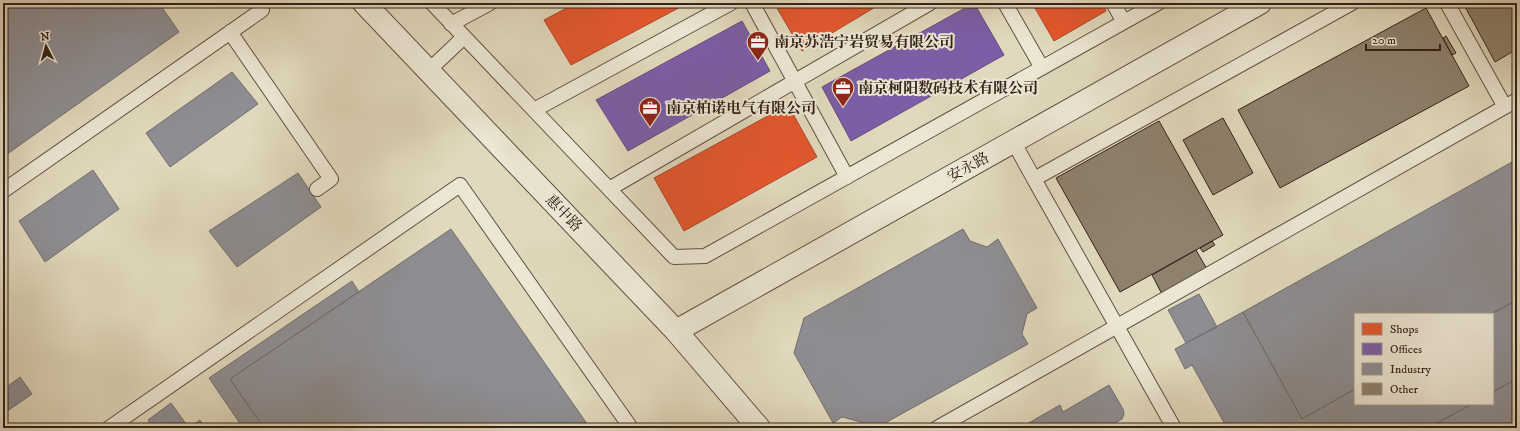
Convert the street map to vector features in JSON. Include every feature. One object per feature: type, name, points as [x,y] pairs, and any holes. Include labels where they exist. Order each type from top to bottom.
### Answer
[{"type":"street","name":"惠中路","points":[[364,3],[676,330],[759,428]]},
{"type":"street","name":"安永路","points":[[676,330],[1260,3]]},
{"type":"lane","points":[[3,191],[262,10],[258,3]]},
{"type":"lane","points":[[432,3],[674,257],[705,256],[1124,22],[1143,7],[1158,3]]},
{"type":"lane","points":[[451,24],[490,3]]},
{"type":"lane","points":[[534,110],[731,3]]},
{"type":"lane","points":[[752,3],[846,177]]},
{"type":"lane","points":[[609,189],[930,3]]},
{"type":"lane","points":[[1005,3],[1042,68]]},
{"type":"lane","points":[[1113,3],[1124,22]]},
{"type":"lane","points":[[1034,179],[1352,3]]},
{"type":"lane","points":[[937,428],[1511,104],[1447,3]]},
{"type":"lane","points":[[230,32],[331,179],[317,189]]},
{"type":"lane","points":[[428,71],[464,37]]},
{"type":"lane","points":[[1013,141],[1174,428]]},
{"type":"lane","points":[[109,428],[460,185],[631,428]]},
{"type":"building: Shops","points":[[576,3],[688,3],[571,65],[544,20]]},
{"type":"building: Shops","points":[[774,3],[882,3],[802,51]]},
{"type":"building: Shops","points":[[1032,3],[1102,3],[1106,11],[1054,41]]},
{"type":"building: Shops","points":[[788,105],[817,157],[684,231],[654,178]]},
{"type":"building: Offices","points":[[974,3],[1004,55],[851,141],[822,87]]},
{"type":"building: Offices","points":[[742,21],[770,71],[628,151],[596,100]]},
{"type":"building: Industry","points":[[3,3],[159,3],[179,32],[3,157]]},
{"type":"building: Industry","points":[[232,72],[258,104],[170,167],[146,133]]},
{"type":"building: Industry","points":[[1512,162],[1517,170],[1517,300],[1493,313],[1354,313],[1354,390],[1302,419],[1243,312]]},
{"type":"building: Industry","points":[[93,170],[119,209],[45,262],[19,221]]},
{"type":"building: Industry","points":[[298,173],[321,207],[237,267],[209,231]]},
{"type":"building: Industry","points":[[451,229],[590,428],[264,428],[230,379]]},
{"type":"building: Industry","points":[[963,229],[970,241],[987,247],[998,239],[1037,308],[1027,314],[1022,334],[1028,344],[876,428],[864,428],[861,422],[842,417],[833,423],[794,353],[804,318]]},
{"type":"building: Industry","points":[[352,281],[359,292],[230,379],[264,428],[243,428],[209,378]]},
{"type":"building: Industry","points":[[1199,294],[1217,327],[1186,343],[1168,310]]},
{"type":"building: Industry","points":[[1517,300],[1517,379],[1494,391],[1494,313]]},
{"type":"building: Industry","points":[[1243,312],[1302,419],[1354,390],[1354,405],[1470,405],[1428,428],[1227,428],[1192,365],[1185,369],[1175,349]]},
{"type":"building: Industry","points":[[20,377],[32,394],[3,414],[3,390]]},
{"type":"building: Industry","points":[[1517,379],[1517,428],[1428,428],[1470,405],[1494,405],[1494,391]]},
{"type":"building: Industry","points":[[1109,385],[1123,409],[1124,414],[1122,419],[1115,423],[1118,428],[1020,428],[1060,405],[1063,412]]},
{"type":"building: Industry","points":[[171,403],[189,428],[146,428],[151,425],[148,420]]},
{"type":"building: Industry","points":[[200,420],[205,428],[189,428]]},
{"type":"building: Other","points":[[1463,3],[1517,3],[1517,49],[1495,62]]},
{"type":"building: Other","points":[[1426,8],[1469,86],[1280,188],[1238,110]]},
{"type":"building: Other","points":[[1446,36],[1456,53],[1452,55],[1443,38]]},
{"type":"building: Other","points":[[1223,118],[1253,173],[1213,195],[1183,140]]},
{"type":"building: Other","points":[[1159,121],[1223,235],[1120,292],[1056,178]]},
{"type":"building: Other","points":[[1212,241],[1215,245],[1203,252],[1200,248]]},
{"type":"building: Other","points":[[1196,250],[1208,271],[1163,296],[1152,275]]},
{"type":"place","name":"南京苏浩宁岩贸易有限公司","points":[[758,62]]},
{"type":"place","name":"南京柯阳数码技术有限公司","points":[[843,108]]},
{"type":"place","name":"南京柏诺电气有限公司","points":[[650,128]]}]
